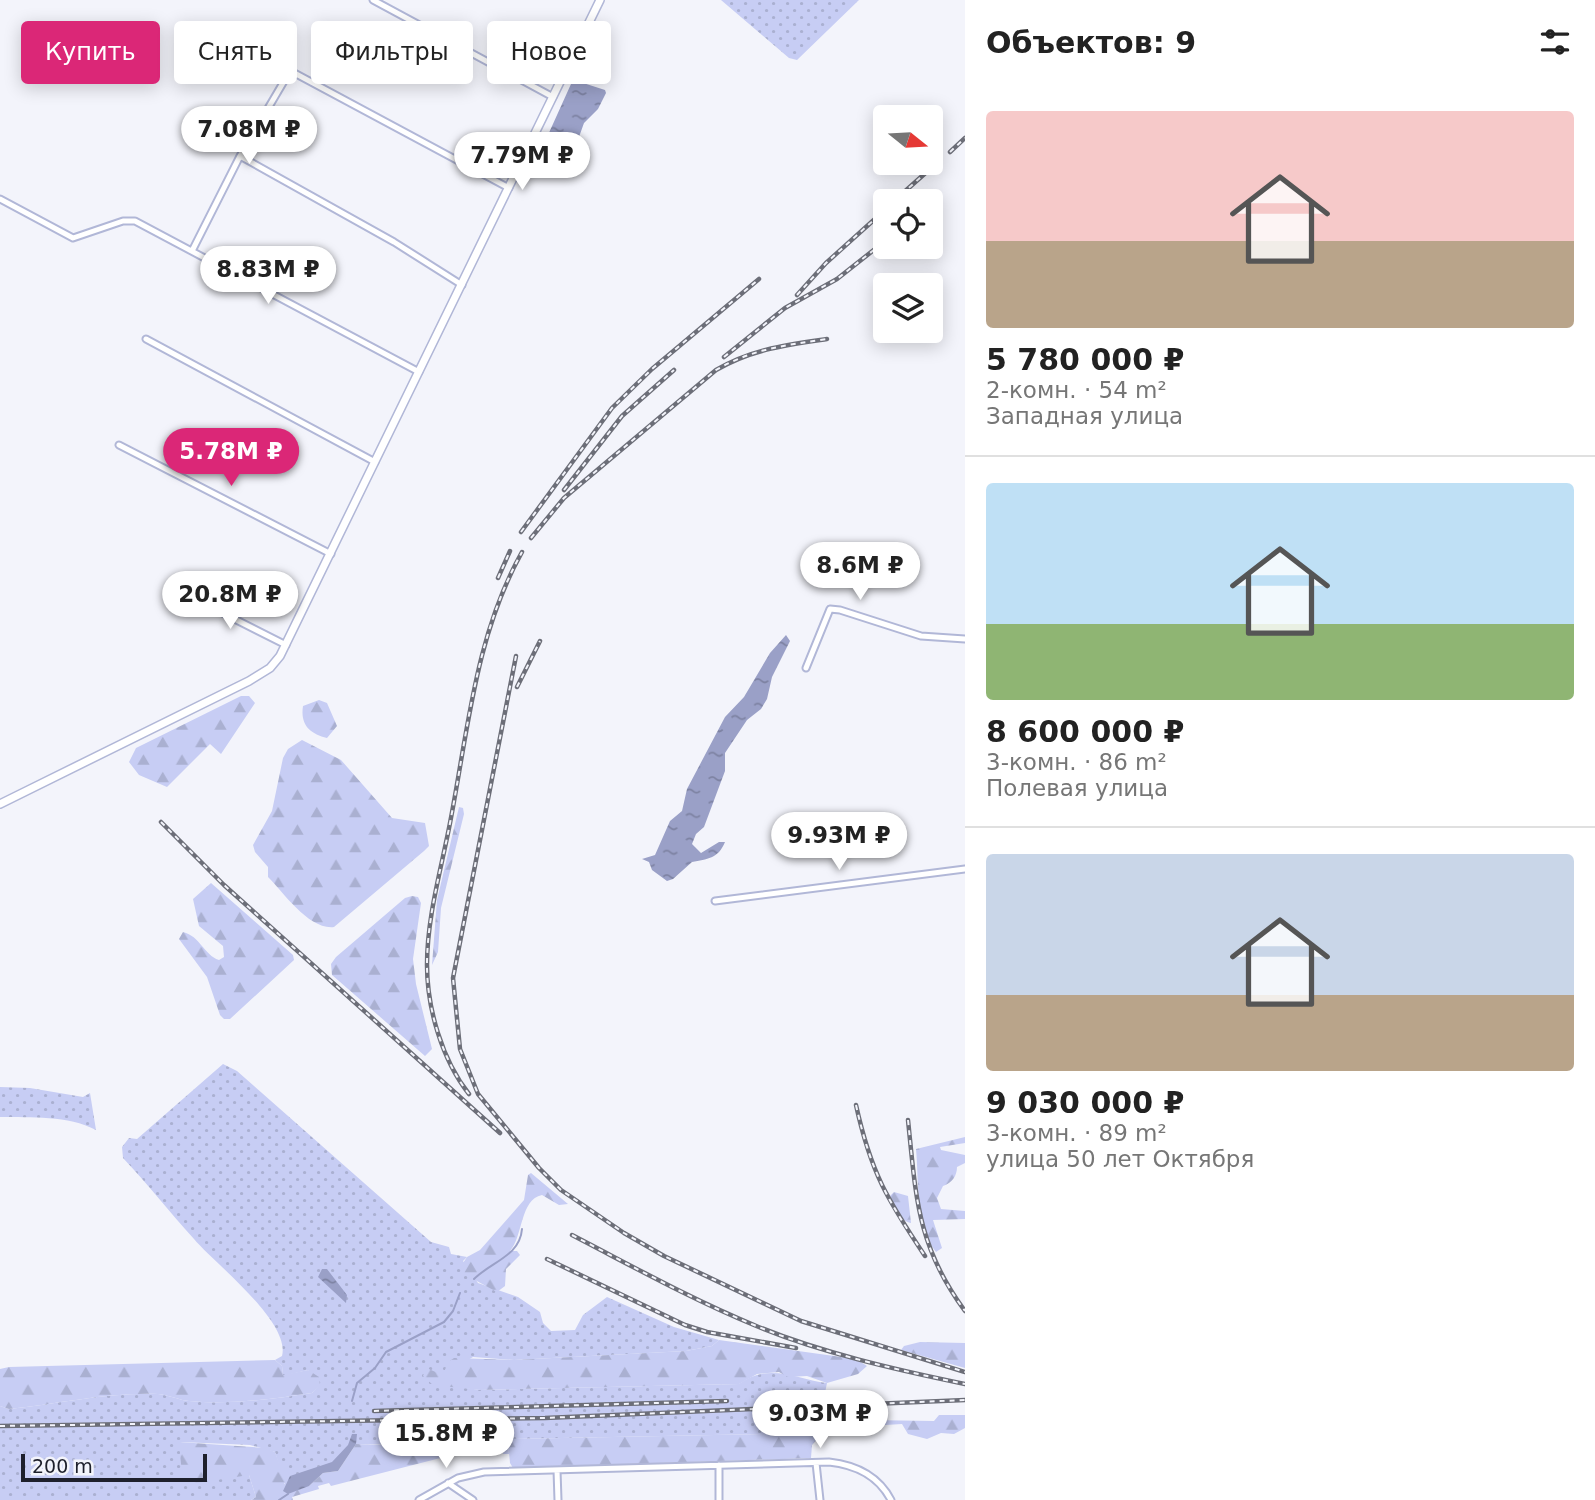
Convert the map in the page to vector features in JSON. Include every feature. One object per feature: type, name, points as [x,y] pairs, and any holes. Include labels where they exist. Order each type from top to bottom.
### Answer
[{"type":"street","points":[[373,0],[553,97]]},
{"type":"street","points":[[0,804],[270,668],[286,645],[331,554],[599,2],[589,0]]},
{"type":"street","points":[[297,75],[509,188]]},
{"type":"street","points":[[192,251],[240,156],[282,84]]},
{"type":"street","points":[[240,156],[394,242],[462,285]]},
{"type":"street","points":[[0,199],[73,238],[123,221],[135,221],[419,372]]},
{"type":"street","points":[[146,339],[376,462]]},
{"type":"street","points":[[118,445],[331,554]]},
{"type":"street","points":[[185,594],[286,645]]},
{"type":"street","points":[[806,667],[830,609],[921,636],[965,639]]},
{"type":"street","points":[[715,901],[965,869]]},
{"type":"street","points":[[816,1463],[820,1500]]},
{"type":"street","points":[[419,1500],[449,1483],[484,1472],[816,1463],[843,1464],[858,1468],[880,1483],[891,1500]]},
{"type":"street","points":[[719,1465],[719,1500]]},
{"type":"street","points":[[557,1470],[558,1500]]},
{"type":"street","points":[[449,1483],[473,1500]]},
{"type":"green space","points":[[721,0],[859,0],[797,60],[789,58]]},
{"type":"green space","points":[[241,696],[249,696],[255,703],[221,754],[210,744],[167,787],[139,775],[129,762],[136,748]]},
{"type":"green space","points":[[319,700],[327,703],[337,726],[327,738],[307,728],[303,718],[303,706]]},
{"type":"green space","points":[[302,740],[341,760],[392,818],[425,823],[429,846],[334,927],[315,923],[298,909],[268,877],[268,867],[255,852],[253,845],[272,811],[283,758],[288,749]]},
{"type":"green space","points":[[459,807],[463,808],[464,814],[441,908],[438,952],[432,965],[437,900]]},
{"type":"green space","points":[[211,883],[293,955],[294,960],[230,1019],[224,1019],[220,1015],[207,977],[179,939],[183,932],[189,934],[214,958],[219,960],[224,957],[223,946],[199,926],[193,899]]},
{"type":"green space","points":[[418,897],[421,903],[413,959],[416,984],[432,1049],[425,1056],[332,975],[331,964],[405,898]]},
{"type":"green space","points":[[223,1064],[237,1071],[431,1242],[449,1247],[451,1254],[467,1257],[463,1261],[478,1283],[518,1297],[540,1312],[543,1323],[551,1331],[575,1330],[583,1315],[607,1297],[674,1327],[719,1340],[712,1346],[686,1351],[514,1360],[473,1357],[447,1372],[441,1384],[480,1390],[739,1384],[761,1374],[783,1374],[827,1383],[817,1433],[512,1439],[508,1442],[509,1454],[503,1454],[502,1448],[479,1448],[456,1454],[451,1446],[356,1444],[342,1461],[288,1494],[275,1452],[250,1445],[180,1442],[249,1475],[256,1497],[251,1500],[0,1500],[0,1406],[9,1409],[139,1394],[162,1395],[189,1401],[235,1402],[312,1393],[319,1386],[308,1370],[283,1376],[282,1366],[275,1360],[282,1356],[282,1342],[263,1310],[194,1239],[123,1158],[122,1147],[129,1138],[137,1139]]},
{"type":"green space","points":[[0,1087],[30,1088],[83,1097],[90,1093],[96,1130],[61,1120],[0,1117]]},
{"type":"green space","points":[[965,1137],[965,1143],[940,1147],[941,1150],[965,1155],[965,1163],[957,1167],[953,1179],[943,1186],[937,1198],[941,1209],[965,1211],[965,1219],[933,1220],[942,1248],[936,1252],[929,1242],[921,1217],[916,1149]]},
{"type":"green space","points":[[531,1173],[568,1204],[559,1205],[542,1195],[530,1203],[510,1251],[517,1251],[520,1255],[506,1269],[505,1286],[497,1292],[462,1273],[461,1266],[467,1257],[480,1250],[524,1200],[528,1175]]},
{"type":"green space","points":[[894,1192],[908,1196],[911,1223],[903,1219],[895,1209],[890,1196]]},
{"type":"green space","points":[[719,1340],[856,1359],[867,1366],[858,1374],[827,1383],[807,1376],[788,1377],[779,1372],[757,1374],[739,1384],[480,1390],[433,1385],[423,1376],[426,1368],[443,1375],[448,1362],[454,1358],[514,1360],[686,1351],[712,1346]]},
{"type":"green space","points":[[920,1342],[965,1343],[965,1368],[901,1350],[904,1346]]},
{"type":"green space","points":[[275,1360],[282,1366],[283,1375],[308,1370],[319,1377],[320,1386],[312,1393],[235,1402],[189,1401],[162,1395],[139,1394],[9,1409],[0,1406],[0,1369],[9,1367]]},
{"type":"green space","points":[[939,1415],[965,1415],[965,1428],[954,1434],[941,1433],[927,1439],[908,1434],[902,1424],[869,1426],[865,1422],[934,1421]]},
{"type":"green space","points":[[817,1433],[820,1436],[812,1445],[811,1458],[513,1468],[508,1442],[512,1439]]},
{"type":"green space","points":[[435,1440],[445,1441],[456,1454],[331,1486],[329,1483],[318,1486],[319,1489],[292,1497],[293,1500],[251,1500],[256,1497],[249,1475],[183,1485],[179,1442],[265,1448],[275,1452],[281,1468],[287,1470],[290,1476],[284,1484],[309,1486],[323,1473],[338,1471],[356,1444],[410,1446]]},
{"type":"water","points":[[571,84],[586,84],[605,90],[598,109],[584,123],[575,148],[561,157],[554,152],[548,135]]},
{"type":"water","points":[[786,635],[790,641],[772,677],[767,699],[761,709],[747,720],[725,753],[725,771],[704,827],[696,834],[692,844],[701,853],[719,842],[725,842],[715,855],[692,862],[667,881],[652,870],[649,862],[642,859],[655,855],[670,821],[682,811],[687,789],[725,717],[744,697],[770,653]]},
{"type":"water","points":[[322,1269],[327,1269],[347,1295],[346,1303],[318,1277]]},
{"type":"water","points":[[352,1434],[357,1434],[356,1444],[338,1471],[323,1473],[309,1486],[288,1494],[283,1491],[290,1476],[332,1462],[348,1445]]},
{"type":"waterway","points":[[474,1279],[516,1246],[522,1229]]},
{"type":"waterway","points":[[352,1401],[357,1383],[375,1368],[386,1352],[444,1322],[453,1311],[460,1293]]},
{"type":"waterway","points":[[279,1500],[288,1494]]},
{"type":"railway","points":[[950,152],[965,138]]},
{"type":"railway","points":[[908,189],[923,175]]},
{"type":"railway","points":[[797,295],[826,263],[873,221]]},
{"type":"railway","points":[[724,357],[785,308],[837,279],[873,251]]},
{"type":"railway","points":[[521,532],[612,408],[652,369],[759,279]]},
{"type":"railway","points":[[531,538],[564,498],[716,370],[756,353],[827,339]]},
{"type":"railway","points":[[564,490],[622,416],[674,370]]},
{"type":"railway","points":[[498,578],[510,551]]},
{"type":"railway","points":[[469,1094],[451,1066],[433,1016],[427,965],[429,929],[483,650],[506,584],[522,552]]},
{"type":"railway","points":[[517,687],[540,641]]},
{"type":"railway","points":[[516,656],[453,978],[460,1049],[478,1094],[539,1168],[561,1190],[624,1233],[664,1256],[801,1321],[965,1372]]},
{"type":"railway","points":[[161,822],[224,885],[500,1133]]},
{"type":"railway","points":[[856,1105],[874,1168],[900,1218],[925,1256]]},
{"type":"railway","points":[[908,1120],[917,1197],[928,1242],[937,1265],[965,1311]]},
{"type":"railway","points":[[572,1235],[707,1304],[779,1335],[858,1359],[965,1384]]},
{"type":"railway","points":[[547,1259],[685,1325],[707,1332],[796,1348]]},
{"type":"railway","points":[[0,1426],[545,1418],[965,1400]]},
{"type":"railway","points":[[374,1411],[727,1401]]}]
